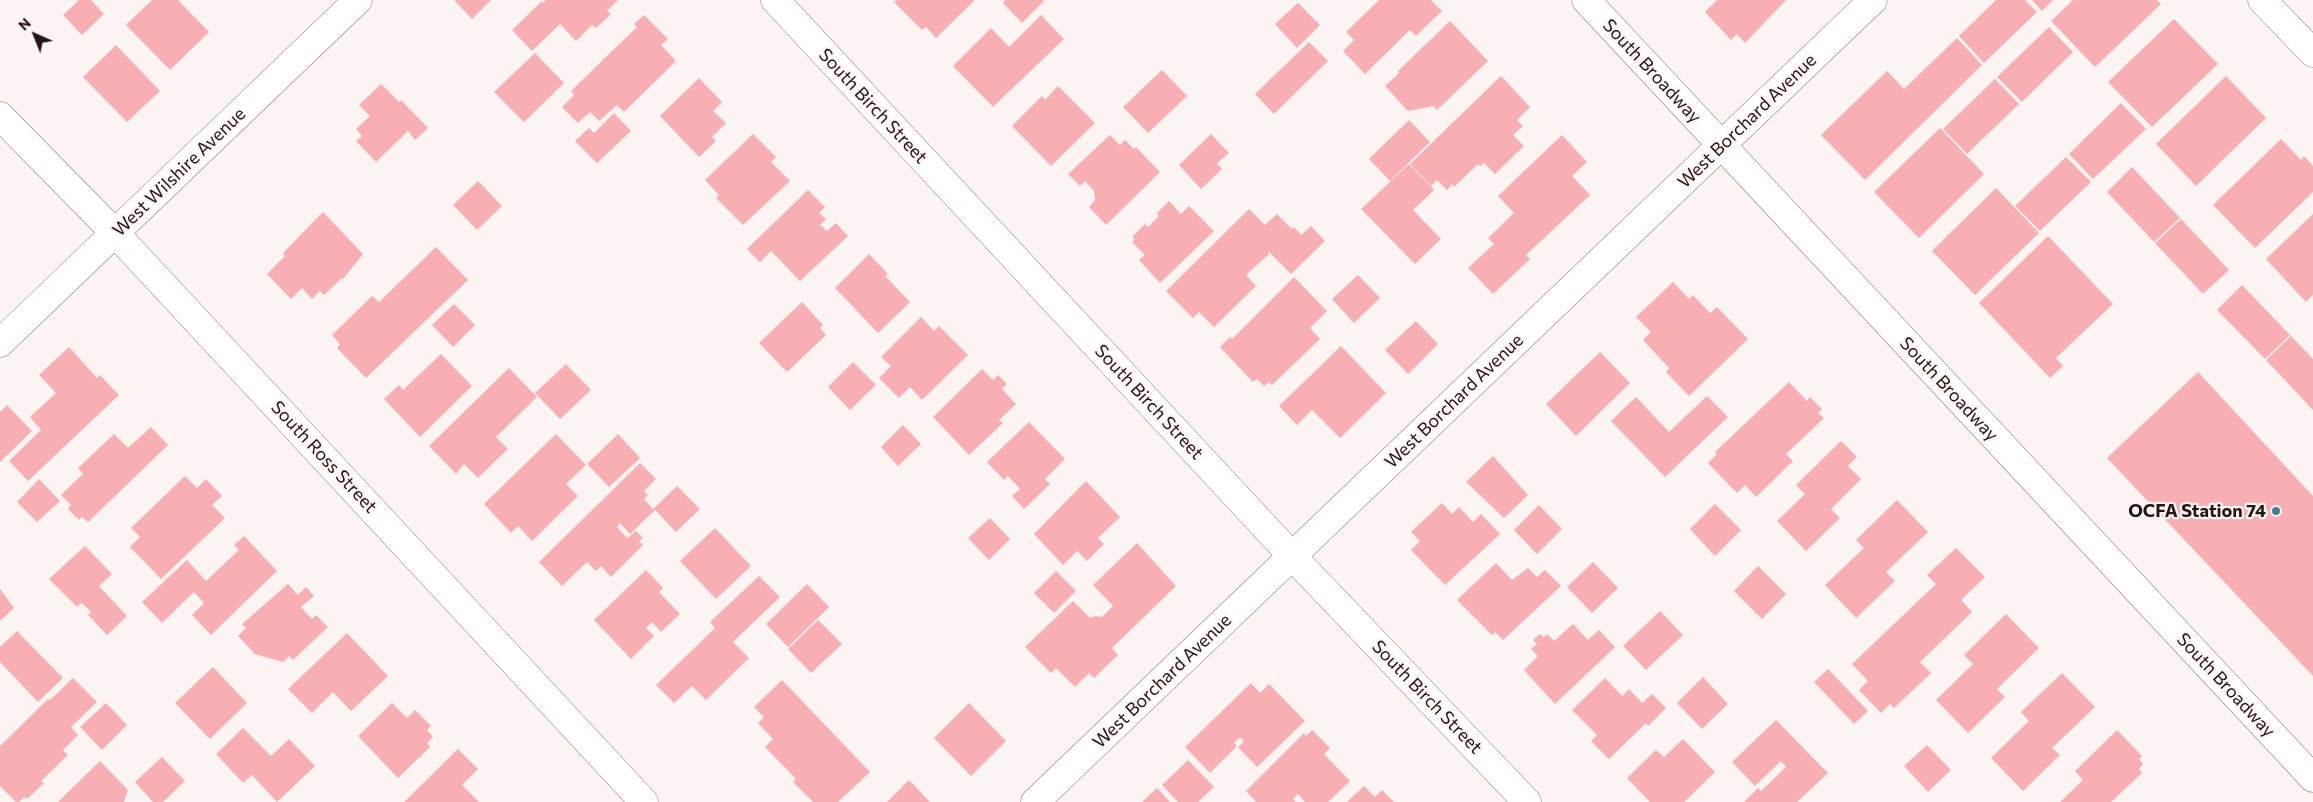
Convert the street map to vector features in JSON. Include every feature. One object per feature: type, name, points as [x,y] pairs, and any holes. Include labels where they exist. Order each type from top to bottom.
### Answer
[{"type":"street","name":"West Wilshire Avenue","points":[[0,343],[358,0]]},
{"type":"street","name":"South Birch Street","points":[[775,0],[1292,556],[1526,802]]},
{"type":"street","name":"South Broadway","points":[[1586,0],[2313,778]]},
{"type":"street","name":"West Borchard Avenue","points":[[1035,802],[1873,0]]},
{"type":"street","points":[[2262,0],[2313,52]]},
{"type":"street","name":"South Ross Street","points":[[0,116],[115,232],[644,802]]},
{"type":"building","points":[[79,0],[91,0],[104,14],[82,35],[63,15]]},
{"type":"building","points":[[152,0],[178,0],[209,32],[170,70],[126,25]]},
{"type":"building","points":[[454,0],[491,0],[472,19]]},
{"type":"building","points":[[546,0],[618,0],[607,11],[611,14],[596,28],[592,25],[576,41],[560,24],[532,51],[512,30],[542,1],[543,3]]},
{"type":"building","points":[[897,0],[975,0],[936,38],[926,27],[922,30],[894,2]]},
{"type":"building","points":[[1005,0],[1044,1],[1022,23],[1003,3]]},
{"type":"building","points":[[1379,0],[1431,0],[1442,11],[1416,36],[1410,30],[1365,74],[1343,51],[1354,40],[1346,32]]},
{"type":"building","points":[[1717,0],[1786,0],[1745,43],[1737,34],[1731,40],[1705,12]]},
{"type":"building","points":[[1996,0],[2025,0],[2037,12],[1984,63],[1959,36]]},
{"type":"building","points":[[2032,0],[2053,0],[2042,11]]},
{"type":"building","points":[[2073,0],[2157,0],[2161,4],[2095,67],[2051,21]]},
{"type":"building","points":[[1298,3],[1320,25],[1297,48],[1275,24]]},
{"type":"building","points":[[644,15],[668,39],[661,45],[676,61],[624,112],[617,105],[599,121],[590,112],[578,123],[562,107],[574,95],[571,91],[637,27],[634,24]]},
{"type":"building","points":[[1041,15],[1064,39],[993,107],[953,66],[991,28],[1009,47]]},
{"type":"building","points":[[2174,19],[2218,64],[2152,127],[2108,82]]},
{"type":"building","points":[[1450,21],[1488,61],[1437,110],[1433,106],[1408,111],[1385,86]]},
{"type":"building","points":[[2049,27],[2073,52],[2022,102],[1997,77]]},
{"type":"building","points":[[1957,38],[1982,65],[1865,180],[1821,135],[1887,71],[1904,89]]},
{"type":"building","points":[[1309,42],[1328,61],[1274,114],[1255,94]]},
{"type":"building","points":[[116,45],[160,91],[127,122],[83,77]]},
{"type":"building","points":[[535,53],[564,83],[524,122],[494,92]]},
{"type":"building","points":[[1162,70],[1187,96],[1148,133],[1123,107]]},
{"type":"building","points":[[1501,76],[1530,107],[1517,120],[1523,126],[1513,135],[1524,146],[1495,174],[1484,163],[1480,166],[1478,164],[1454,187],[1452,184],[1447,190],[1437,180],[1431,186],[1410,164]]},
{"type":"building","points":[[2226,76],[2266,118],[2196,186],[2156,144]]},
{"type":"building","points":[[699,78],[722,102],[713,111],[726,123],[712,137],[716,141],[699,157],[660,116]]},
{"type":"building","points":[[1995,79],[2019,104],[1967,154],[1943,129]]},
{"type":"building","points":[[381,84],[399,102],[401,100],[428,128],[415,140],[408,131],[376,162],[356,141],[362,136],[356,129],[370,116],[359,105]]},
{"type":"building","points":[[1058,86],[1095,123],[1051,166],[1012,126],[1042,96],[1045,100]]},
{"type":"building","points":[[2121,103],[2146,129],[2093,179],[2069,154]]},
{"type":"building","points":[[614,113],[631,131],[597,163],[575,141],[589,128],[594,133]]},
{"type":"building","points":[[1409,120],[1430,142],[1390,181],[1369,159]]},
{"type":"building","points":[[1940,128],[1984,174],[1919,238],[1874,192]]},
{"type":"building","points":[[753,134],[776,157],[771,162],[790,181],[743,225],[716,198],[719,195],[705,180]]},
{"type":"building","points":[[1211,134],[1229,153],[1217,163],[1222,169],[1201,189],[1179,165]]},
{"type":"building","points":[[1110,135],[1120,145],[1125,140],[1134,149],[1136,147],[1160,172],[1106,225],[1089,207],[1095,200],[1094,191],[1085,181],[1080,186],[1068,174]]},
{"type":"building","points":[[1562,135],[1587,162],[1572,176],[1590,195],[1526,255],[1530,259],[1493,294],[1468,268],[1494,244],[1488,238],[1514,213],[1498,196]]},
{"type":"building","points":[[2281,139],[2301,160],[2304,156],[2313,166],[2313,192],[2255,248],[2213,205]]},
{"type":"building","points":[[2066,157],[2091,182],[2040,231],[2015,206]]},
{"type":"building","points":[[1409,164],[1434,190],[1413,210],[1441,239],[1415,264],[1361,209]]},
{"type":"building","points":[[2132,167],[2180,218],[2154,242],[2107,192]]},
{"type":"building","points":[[478,181],[502,206],[477,230],[453,205]]},
{"type":"building","points":[[1996,188],[2039,233],[1975,295],[1932,251]]},
{"type":"building","points":[[808,190],[825,207],[819,213],[826,219],[820,225],[827,231],[836,223],[848,236],[800,281],[771,251],[760,262],[747,249]]},
{"type":"building","points":[[1169,201],[1181,214],[1189,206],[1214,231],[1160,283],[1139,260],[1145,255],[1132,242],[1135,239],[1132,237],[1145,224],[1148,227],[1159,216],[1157,213]]},
{"type":"building","points":[[1249,209],[1265,225],[1277,214],[1301,235],[1311,226],[1325,241],[1291,274],[1268,251],[1269,254],[1246,275],[1256,286],[1214,327],[1199,312],[1193,318],[1166,291]]},
{"type":"building","points":[[323,212],[363,254],[343,279],[324,295],[320,291],[312,299],[302,288],[291,299],[267,274],[285,256],[283,253]]},
{"type":"building","points":[[2313,214],[2313,295],[2306,302],[2266,259]]},
{"type":"building","points":[[2181,219],[2229,270],[2203,294],[2155,243]]},
{"type":"building","points":[[2048,236],[2113,304],[2056,358],[2063,366],[2050,378],[1979,303]]},
{"type":"building","points":[[436,247],[468,280],[366,378],[337,348],[340,344],[332,335],[372,296],[379,302]]},
{"type":"building","points":[[869,254],[888,274],[885,276],[910,302],[878,333],[835,288]]},
{"type":"building","points":[[1358,275],[1380,298],[1354,323],[1332,299]]},
{"type":"building","points":[[1294,277],[1327,311],[1310,328],[1320,339],[1272,385],[1269,382],[1264,386],[1257,379],[1253,382],[1220,347],[1230,337],[1232,339]]},
{"type":"building","points":[[1673,282],[1689,299],[1693,295],[1710,313],[1717,307],[1748,339],[1689,396],[1666,372],[1669,368],[1643,340],[1651,332],[1636,317]]},
{"type":"building","points":[[2242,285],[2290,335],[2265,359],[2217,310]]},
{"type":"building","points":[[802,302],[823,325],[820,328],[826,335],[787,372],[759,343]]},
{"type":"building","points":[[454,304],[475,325],[453,347],[432,325]]},
{"type":"building","points":[[921,317],[934,331],[939,326],[968,355],[922,400],[910,387],[899,398],[879,378],[891,366],[881,357]]},
{"type":"building","points":[[1416,321],[1438,344],[1408,374],[1385,350]]},
{"type":"building","points":[[2291,336],[2313,359],[2313,410],[2266,360]]},
{"type":"building","points":[[1341,346],[1386,393],[1340,438],[1312,410],[1297,425],[1279,406]]},
{"type":"building","points":[[69,347],[97,378],[100,375],[119,395],[28,481],[9,461],[41,430],[30,417],[56,393],[39,375]]},
{"type":"building","points":[[1600,352],[1630,383],[1576,436],[1546,404]]},
{"type":"building","points":[[441,354],[472,386],[420,437],[384,399],[399,385],[403,390]]},
{"type":"building","points":[[853,362],[876,385],[850,410],[828,387]]},
{"type":"building","points":[[566,364],[591,390],[560,419],[535,393]]},
{"type":"building","points":[[509,368],[537,397],[496,437],[508,449],[478,478],[464,464],[456,474],[429,446]]},
{"type":"building","points":[[982,369],[993,380],[998,375],[1007,384],[1002,389],[1016,404],[999,420],[1003,423],[969,455],[933,417]]},
{"type":"building","points":[[2198,372],[2313,496],[2313,676],[2107,458]]},
{"type":"building","points":[[1789,382],[1807,401],[1810,397],[1822,409],[1818,413],[1824,418],[1786,454],[1793,461],[1756,497],[1745,485],[1737,493],[1708,463],[1717,454],[1715,452]]},
{"type":"building","points":[[1707,396],[1728,417],[1665,477],[1611,421],[1636,397],[1669,432]]},
{"type":"building","points":[[7,405],[32,431],[0,462],[0,412]]},
{"type":"building","points":[[1029,422],[1065,459],[1045,479],[1050,484],[1024,509],[1012,496],[1020,489],[1008,476],[1004,480],[987,462]]},
{"type":"building","points":[[903,425],[921,444],[898,466],[881,447]]},
{"type":"building","points":[[151,427],[168,445],[88,522],[82,517],[79,520],[68,509],[71,505],[61,495],[83,474],[78,468],[114,434],[128,448]]},
{"type":"building","points":[[556,434],[586,465],[566,484],[578,496],[532,541],[518,526],[511,533],[484,504]]},
{"type":"building","points":[[618,434],[640,458],[609,487],[587,464]]},
{"type":"building","points":[[1841,441],[1857,457],[1848,466],[1861,479],[1831,509],[1840,518],[1806,551],[1777,521],[1805,494],[1796,485]]},
{"type":"building","points":[[1493,456],[1528,495],[1504,518],[1466,482]]},
{"type":"building","points":[[640,463],[656,479],[644,491],[648,495],[644,499],[653,509],[677,486],[700,509],[676,532],[655,510],[630,534],[620,523],[617,527],[627,538],[636,531],[643,538],[639,541],[643,545],[611,577],[601,566],[596,571],[587,562],[562,586],[539,562]]},
{"type":"building","points":[[185,476],[197,488],[206,479],[222,496],[212,505],[225,518],[161,579],[130,547],[140,537],[131,528]]},
{"type":"building","points":[[39,479],[60,501],[37,522],[17,502]]},
{"type":"building","points":[[1086,481],[1120,517],[1098,538],[1104,544],[1087,561],[1077,551],[1063,565],[1034,534]]},
{"type":"building","points":[[1897,500],[1928,532],[1886,572],[1895,581],[1856,618],[1825,585],[1864,548],[1856,540]]},
{"type":"building","points":[[1442,503],[1452,514],[1459,507],[1473,522],[1481,514],[1500,534],[1445,585],[1411,550],[1420,541],[1411,532]]},
{"type":"building","points":[[1715,504],[1741,530],[1715,556],[1690,529]]},
{"type":"building","points":[[1539,505],[1562,529],[1537,554],[1514,530]]},
{"type":"building","points":[[990,518],[1010,539],[989,560],[968,538]]},
{"type":"building","points":[[715,528],[751,566],[716,599],[680,561]]},
{"type":"building","points":[[244,536],[277,571],[211,635],[192,615],[204,603],[194,592],[162,623],[142,602],[187,560],[206,581],[239,550],[234,545]]},
{"type":"building","points":[[1137,543],[1176,586],[1112,648],[1118,655],[1094,678],[1089,673],[1075,687],[1056,668],[1051,673],[1025,647],[1073,601],[1090,618],[1095,616],[1102,617],[1113,606],[1093,585]]},
{"type":"building","points":[[85,546],[112,574],[99,586],[127,616],[107,635],[88,615],[91,612],[82,603],[77,607],[49,579]]},
{"type":"building","points":[[1956,548],[1985,577],[1961,600],[1972,612],[1920,662],[1931,673],[1894,708],[1890,704],[1881,713],[1859,690],[1868,681],[1852,664],[1936,584],[1927,575]]},
{"type":"building","points":[[1593,562],[1618,588],[1592,613],[1567,587]]},
{"type":"building","points":[[1496,563],[1512,580],[1528,568],[1537,577],[1545,570],[1561,586],[1503,640],[1495,632],[1492,635],[1457,600]]},
{"type":"building","points":[[1758,566],[1786,594],[1762,619],[1734,591]]},
{"type":"building","points":[[646,570],[663,588],[659,592],[680,614],[661,632],[652,622],[646,628],[654,636],[631,659],[594,620]]},
{"type":"building","points":[[1056,571],[1076,591],[1054,613],[1034,593]]},
{"type":"building","points":[[759,576],[780,597],[733,642],[749,658],[706,700],[692,686],[674,703],[656,685],[715,628],[710,622]]},
{"type":"building","points":[[288,584],[298,595],[306,587],[314,596],[301,607],[312,619],[316,615],[328,627],[293,660],[289,656],[283,662],[255,654],[238,636],[246,628],[242,624]]},
{"type":"building","points":[[807,584],[829,607],[788,647],[766,624]]},
{"type":"building","points":[[0,589],[14,608],[0,621]]},
{"type":"building","points":[[1660,611],[1683,635],[1646,670],[1623,646]]},
{"type":"building","points":[[2006,614],[2039,648],[1997,689],[2005,697],[1968,733],[1936,700],[1973,664],[1964,655]]},
{"type":"building","points":[[818,620],[842,644],[811,673],[788,649]]},
{"type":"building","points":[[1573,624],[1588,640],[1599,630],[1615,647],[1555,704],[1524,670],[1538,656],[1531,649],[1537,644],[1533,640],[1540,634],[1544,637],[1547,634],[1554,641]]},
{"type":"building","points":[[17,631],[63,678],[38,702],[0,662],[0,647]]},
{"type":"building","points":[[347,633],[388,676],[351,711],[333,692],[312,713],[288,689]]},
{"type":"building","points":[[213,667],[247,703],[210,739],[175,703]]},
{"type":"building","points":[[1828,669],[1868,711],[1854,724],[1814,682]]},
{"type":"building","points":[[2062,673],[2095,707],[2052,748],[2060,755],[2023,791],[1991,758],[2029,721],[2021,712]]},
{"type":"building","points":[[1703,677],[1728,704],[1702,729],[1677,703]]},
{"type":"building","points":[[73,678],[97,702],[71,727],[78,735],[63,750],[68,755],[41,781],[44,783],[27,799],[24,797],[19,802],[16,802],[0,786],[0,746],[48,699],[50,700]]},
{"type":"building","points":[[1605,678],[1622,696],[1629,689],[1642,703],[1652,694],[1666,708],[1648,726],[1646,723],[1609,759],[1591,741],[1597,735],[1572,710]]},
{"type":"building","points":[[782,680],[870,772],[838,802],[813,802],[793,782],[796,779],[765,747],[773,739],[758,723],[764,717],[754,707]]},
{"type":"building","points":[[1251,683],[1260,693],[1269,684],[1305,721],[1257,767],[1238,747],[1244,742],[1240,737],[1234,743],[1237,746],[1210,773],[1185,747]]},
{"type":"building","points":[[106,703],[127,725],[102,750],[80,727]]},
{"type":"building","points":[[392,703],[407,718],[415,710],[431,726],[427,730],[433,737],[427,743],[430,747],[398,778],[358,736]]},
{"type":"building","points":[[969,703],[1006,741],[971,776],[934,738]]},
{"type":"building","points":[[1776,720],[1828,773],[1797,802],[1744,802],[1758,788],[1761,791],[1786,767],[1781,761],[1755,786],[1732,762]]},
{"type":"building","points":[[243,728],[271,756],[289,739],[315,766],[277,802],[252,775],[243,783],[216,754]]},
{"type":"building","points":[[1312,730],[1330,748],[1324,754],[1350,781],[1328,802],[1305,802],[1298,794],[1293,799],[1296,802],[1256,802],[1246,791],[1304,733],[1306,736]]},
{"type":"building","points":[[2117,730],[2142,756],[2139,759],[2143,764],[2139,769],[2142,773],[2111,802],[2060,802],[2083,780],[2075,771]]},
{"type":"building","points":[[1683,739],[1715,772],[1684,802],[1650,802],[1627,778],[1656,750],[1664,757]]},
{"type":"building","points":[[1927,745],[1951,770],[1928,792],[1904,766]]},
{"type":"building","points":[[458,749],[478,769],[462,785],[479,802],[404,802]]},
{"type":"building","points":[[162,757],[185,781],[163,802],[153,802],[135,782]]},
{"type":"building","points":[[1188,760],[1214,787],[1198,802],[1178,802],[1162,785]]},
{"type":"building","points":[[100,761],[128,790],[124,802],[58,802]]},
{"type":"building","points":[[909,780],[930,802],[887,802]]},
{"type":"building","points":[[1364,786],[1375,797],[1382,790],[1394,802],[1347,802]]},
{"type":"building","points":[[1157,788],[1170,802],[1142,802]]},
{"type":"place","name":"OCFA Station 74","points":[[2276,511]]}]
